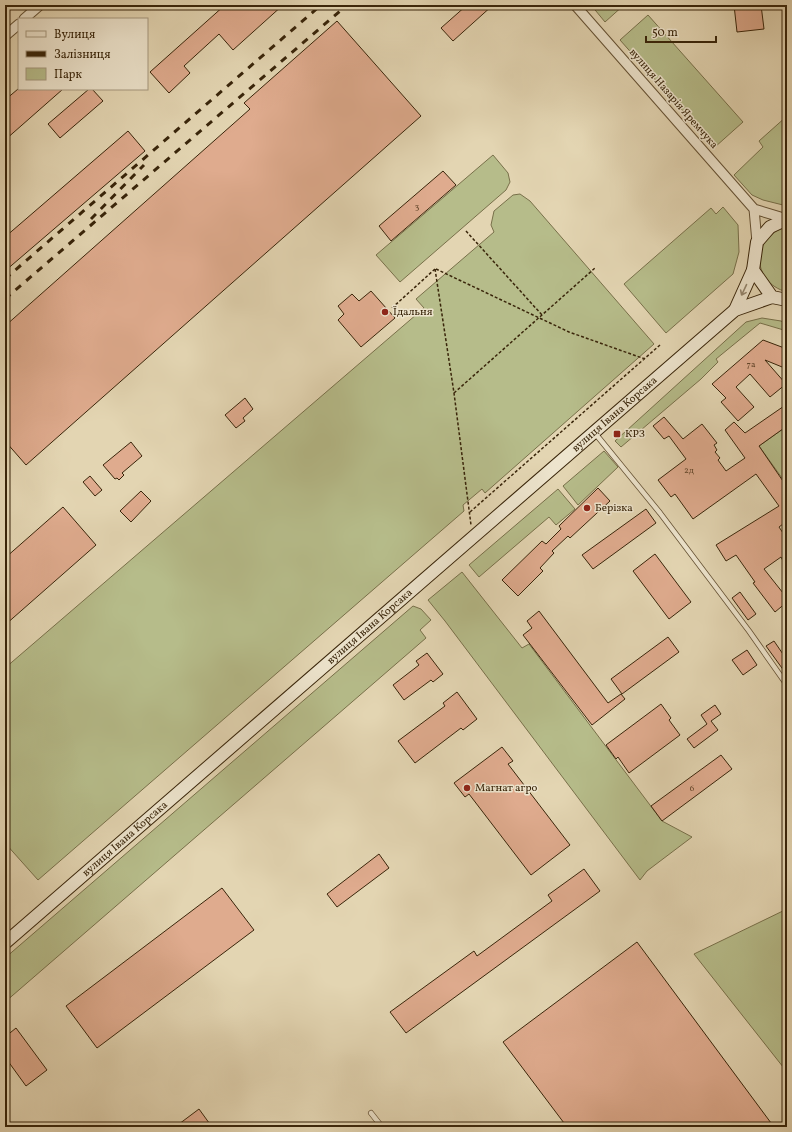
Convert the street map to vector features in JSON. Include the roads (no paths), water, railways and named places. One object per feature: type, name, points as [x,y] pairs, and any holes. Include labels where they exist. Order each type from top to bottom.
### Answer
[{"type":"street","points":[[25,18],[40,5]]},
{"type":"street","name":"вулиця Назарія Яремчука","points":[[575,5],[754,209]]},
{"type":"street","points":[[5,36],[18,25]]},
{"type":"street","points":[[735,310],[754,270],[757,242],[754,209],[787,219]]},
{"type":"street","points":[[757,242],[770,227],[787,219]]},
{"type":"street","points":[[754,270],[772,297]]},
{"type":"street","points":[[735,310],[772,297],[787,300]]},
{"type":"street","name":"вулиця Івана Корсака","points":[[5,943],[735,310]]},
{"type":"lane","points":[[594,432],[660,513],[749,631],[787,685]]},
{"type":"lane","points":[[371,1113],[382,1127]]},
{"type":"railway","points":[[5,279],[321,5]]},
{"type":"railway","points":[[5,299],[347,5]]},
{"type":"railway","points":[[91,219],[144,165]]},
{"type":"place","name":"Їдальня","points":[[385,312]]},
{"type":"place","name":"КРЗ","points":[[617,434]]},
{"type":"place","name":"Берізка","points":[[587,508]]},
{"type":"place","name":"Магнат агро","points":[[467,788]]}]
